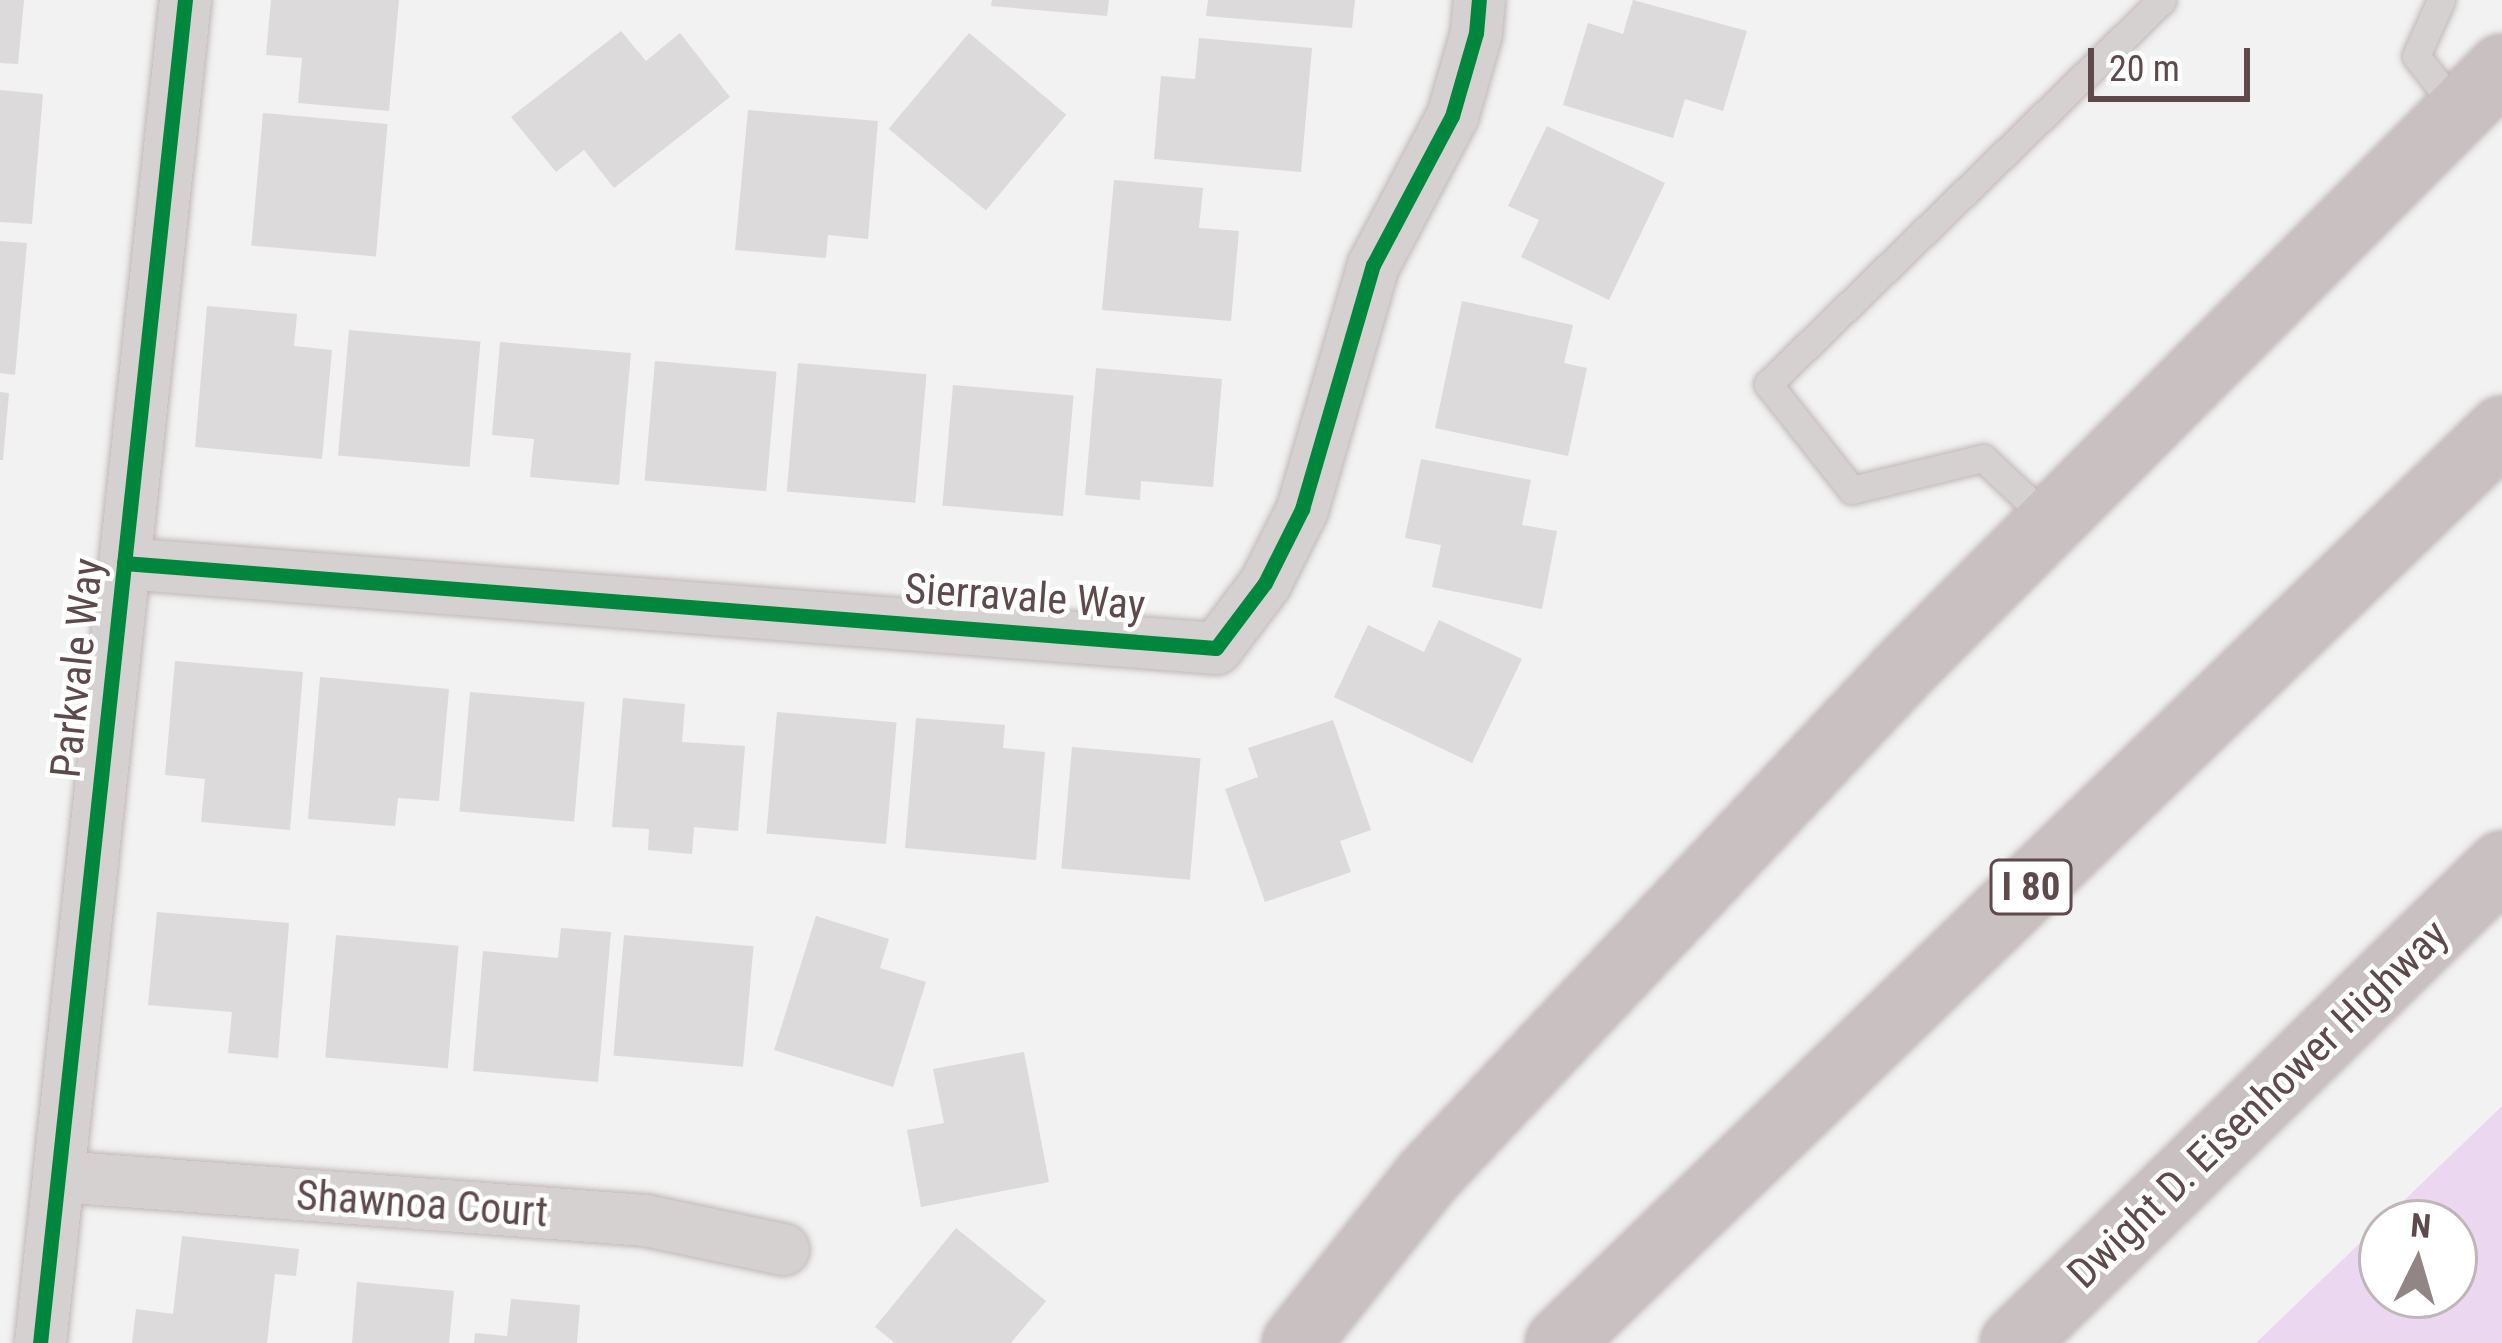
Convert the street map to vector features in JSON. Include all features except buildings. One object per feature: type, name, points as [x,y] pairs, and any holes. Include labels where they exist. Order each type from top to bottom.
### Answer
[{"type":"highway","points":[[1296,1343],[1428,1176],[1906,667],[2481,89]]},
{"type":"highway","name":"I 80","points":[[1559,1343],[2502,430]]},
{"type":"highway","name":"Dwight D. Eisenhower Highway","points":[[2014,1343],[2502,865]]},
{"type":"street","name":"Parkvale Way","points":[[40,1343],[185,0]]},
{"type":"street","name":"Sierravale Way","points":[[124,563],[1216,647],[1265,583],[1303,509],[1366,285],[1452,116],[1477,33],[1479,0]]},
{"type":"street","name":"Shawnoa Court","points":[[58,1176],[645,1220],[783,1249]]},
{"type":"lane","points":[[2050,522],[1983,458],[1852,490],[1768,383],[2162,0]]},
{"type":"lane","points":[[2441,0],[2416,56],[2481,89]]},
{"type":"shaded area","points":[[2502,1106],[2502,1343],[2256,1343],[2358,1245],[2358,1319],[2478,1319],[2478,1199],[2405,1199]]},
{"type":"cycle path","points":[[40,1343],[185,0]]},
{"type":"cycle path","points":[[124,563],[1216,648],[1265,583],[1302,509],[1373,265],[1452,116],[1476,33],[1479,0]]}]
